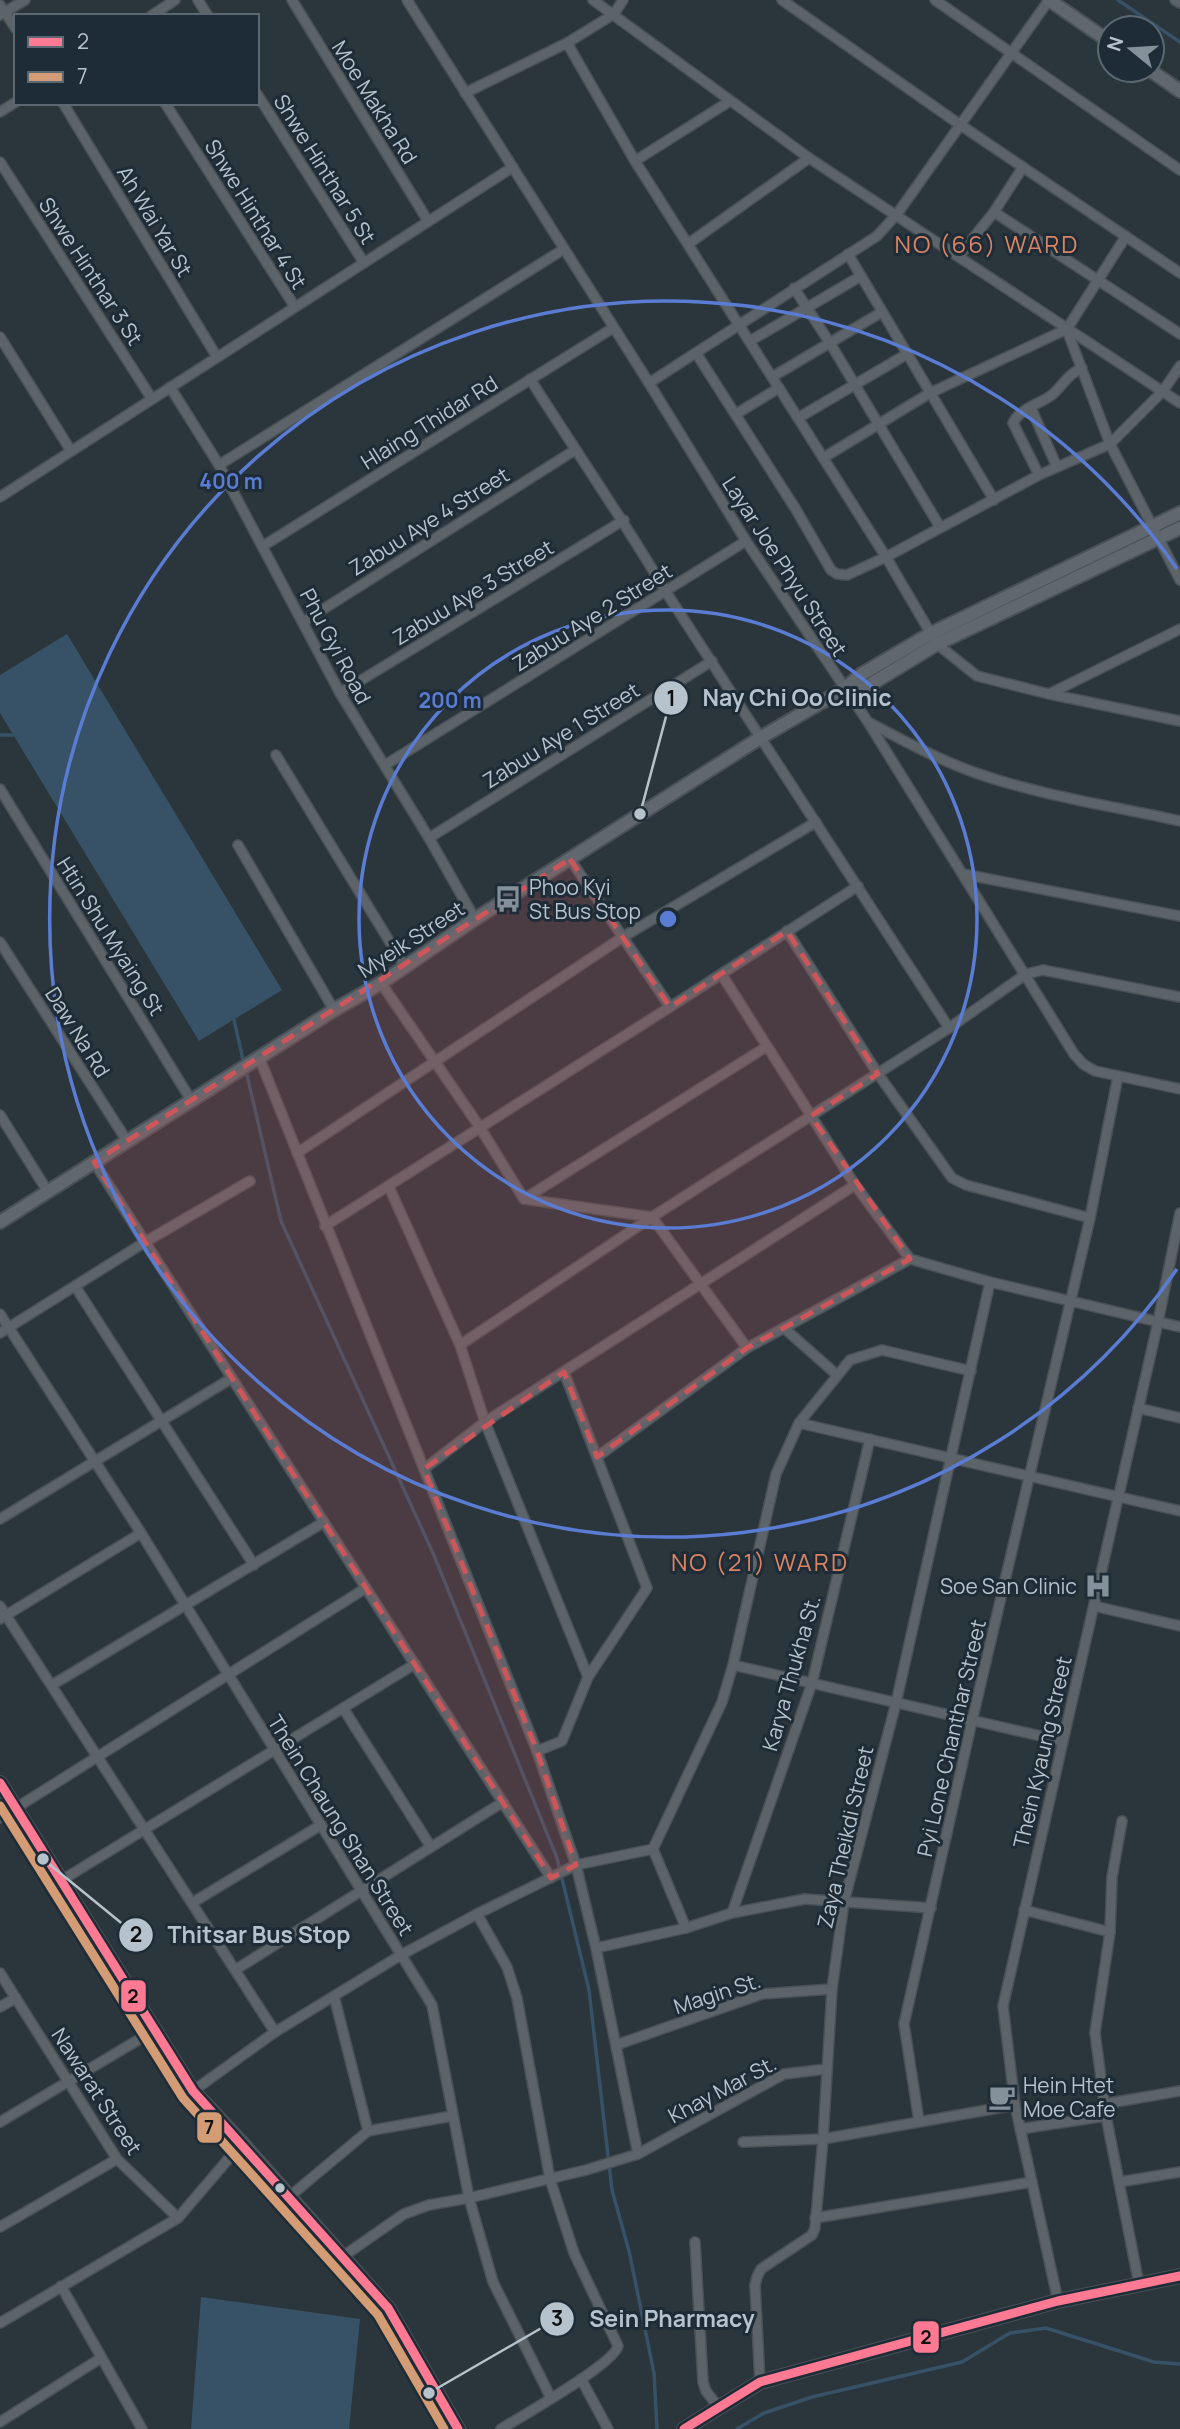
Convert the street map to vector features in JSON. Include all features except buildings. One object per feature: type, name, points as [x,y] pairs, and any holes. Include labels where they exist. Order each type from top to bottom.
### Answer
[{"type":"street","points":[[14,26],[2,11],[25,0]]},
{"type":"street","points":[[153,14],[175,0]]},
{"type":"street","name":"Moe Makha Rd","points":[[292,0],[428,221]]},
{"type":"street","name":"Layar Joe Phyu Street","points":[[407,0],[746,541],[868,722],[1074,1054],[1083,1064],[1095,1071],[1180,1089]]},
{"type":"street","points":[[593,0],[809,158],[1180,403]]},
{"type":"street","points":[[465,93],[567,43],[614,15],[623,0]]},
{"type":"street","points":[[782,0],[959,124],[1180,273]]},
{"type":"street","points":[[935,0],[1180,170]]},
{"type":"street","points":[[649,383],[877,236],[897,214],[1049,0],[1096,32]]},
{"type":"street","points":[[1175,0],[1180,3]]},
{"type":"street","points":[[567,43],[635,161],[886,557],[934,639],[977,676],[1180,721]]},
{"type":"street","name":"Shwe Hinthar 5 St","points":[[259,97],[364,263]]},
{"type":"street","points":[[635,161],[730,101]]},
{"type":"street","name":"Ah Wai Yar St","points":[[65,105],[217,357]]},
{"type":"street","name":"Shwe Hinthar 4 St","points":[[166,105],[295,307]]},
{"type":"street","points":[[688,244],[809,158]]},
{"type":"street","name":"Shwe Hinthar 3 St","points":[[0,162],[152,399]]},
{"type":"street","points":[[2,491],[71,451],[513,167]]},
{"type":"street","points":[[959,256],[994,212],[1023,167]]},
{"type":"street","points":[[994,212],[1180,334]]},
{"type":"street","points":[[823,458],[930,393],[1067,330],[1126,236]]},
{"type":"street","points":[[219,465],[564,249]]},
{"type":"street","points":[[848,254],[994,500]]},
{"type":"street","points":[[750,341],[861,276]]},
{"type":"street","points":[[794,288],[940,527]]},
{"type":"street","points":[[772,377],[883,312]]},
{"type":"street","name":"Hlaing Thidar Rd","points":[[263,546],[613,328]]},
{"type":"street","points":[[1067,330],[1110,443],[1180,580]]},
{"type":"street","points":[[0,337],[71,451]]},
{"type":"street","points":[[696,353],[831,570],[847,575],[886,557],[1038,475],[1110,443],[1163,391],[1180,366]]},
{"type":"street","points":[[798,418],[907,354]]},
{"type":"street","points":[[1038,475],[1013,423],[1019,414],[1050,396],[1072,372],[1082,368]]},
{"type":"street","points":[[530,379],[624,520],[666,592],[949,1028]]},
{"type":"street","name":"Phu Gyi Road","points":[[170,387],[219,465],[340,693],[475,919]]},
{"type":"street","points":[[736,414],[779,388]]},
{"type":"street","points":[[1031,408],[1057,467]]},
{"type":"street","name":"Zabuu Aye 4 Street","points":[[303,622],[575,450]]},
{"type":"street","points":[[934,639],[1180,513]]},
{"type":"street","name":"Zabuu Aye 3 Street","points":[[340,693],[624,520]]},
{"type":"street","points":[[934,639],[1180,528]]},
{"type":"street","name":"Zabuu Aye 2 Street","points":[[385,765],[746,541]]},
{"type":"street","points":[[1049,694],[1180,629]]},
{"type":"street","name":"Myeik Street","points":[[0,1222],[259,1057],[381,983],[475,919],[760,738],[844,689],[869,686],[934,639]]},
{"type":"street","name":"Zabuu Aye 1 Street","points":[[429,838],[712,660]]},
{"type":"street","points":[[868,722],[923,751],[977,773],[1180,821]]},
{"type":"street","points":[[276,755],[405,967]]},
{"type":"street","name":"Htin Shu Myaing St","points":[[0,789],[191,1100]]},
{"type":"street","points":[[297,1153],[623,937],[816,822]]},
{"type":"street","points":[[238,845],[334,1010]]},
{"type":"street","points":[[570,859],[670,1007]]},
{"type":"street","points":[[962,874],[1180,916]]},
{"type":"street","points":[[325,1226],[859,886]]},
{"type":"street","points":[[787,931],[878,1074],[952,1178],[965,1185],[1090,1218]]},
{"type":"street","name":"Daw Na Rd","points":[[0,942],[127,1141]]},
{"type":"street","points":[[460,1345],[652,1217],[949,1028],[1026,974],[1043,970],[1180,997]]},
{"type":"street","points":[[722,975],[855,1185],[910,1259],[990,1282],[1180,1327]]},
{"type":"street","points":[[381,983],[479,1126],[524,1199]]},
{"type":"street","points":[[524,1199],[766,1046]]},
{"type":"street","points":[[259,1057],[537,1751],[576,1865],[616,2045],[633,2155]]},
{"type":"street","name":"Pyi Lone Chanthar Street","points":[[919,2121],[904,2024],[1090,1218],[1118,1076]]},
{"type":"street","points":[[0,1115],[48,1192]]},
{"type":"street","points":[[94,1162],[552,1877]]},
{"type":"street","points":[[0,1333],[145,1242],[250,1181]]},
{"type":"street","points":[[424,1469],[485,1422],[855,1185]]},
{"type":"street","points":[[389,1187],[460,1345],[485,1422],[588,1677]]},
{"type":"street","points":[[524,1199],[652,1217],[747,1348]]},
{"type":"street","name":"Thein Kyaung Street","points":[[1058,2301],[1015,2105],[1003,2006],[1158,1322],[1180,1213]]},
{"type":"street","points":[[597,1457],[747,1348],[910,1259]]},
{"type":"street","name":"Zaya Theikdi Street","points":[[760,2382],[755,2285],[761,2269],[813,2235],[823,2139],[832,1989],[844,1902],[896,1703],[990,1282]]},
{"type":"street","points":[[75,1286],[254,1565]]},
{"type":"street","name":"Thein Chaung Shan Street","points":[[0,1314],[141,1533],[432,2005],[469,2198],[493,2282],[551,2398]]},
{"type":"street","points":[[784,1328],[837,1375]]},
{"type":"street","points":[[686,1927],[653,1849],[722,1702],[733,1665],[776,1474],[799,1423],[850,1360],[882,1350],[971,1371]]},
{"type":"street","points":[[537,1751],[562,1741],[588,1677],[647,1588],[564,1373]]},
{"type":"street","points":[[0,1519],[232,1378]]},
{"type":"street","points":[[1138,1408],[1180,1418]]},
{"type":"street","points":[[799,1423],[1180,1511]]},
{"type":"street","name":"Karya Thukha St.","points":[[732,1913],[812,1683],[870,1439]]},
{"type":"street","points":[[52,1685],[324,1522]]},
{"type":"street","points":[[3,1617],[141,1533]]},
{"type":"street","points":[[0,1818],[366,1588]]},
{"type":"street","points":[[0,1606],[3,1617],[52,1685],[275,2032]]},
{"type":"street","points":[[1094,1606],[1180,1626]]},
{"type":"street","points":[[62,1880],[415,1664]]},
{"type":"street","points":[[733,1665],[1062,1741]]},
{"type":"street","points":[[344,1708],[431,1847]]},
{"type":"street","points":[[0,1783],[193,2091],[388,2308],[458,2429]]},
{"type":"street","points":[[235,1970],[503,1802]]},
{"type":"street","points":[[1122,1821],[1112,1877],[1110,1932],[1095,2033],[1106,2116],[1139,2284]]},
{"type":"street","points":[[192,1903],[321,1825]]},
{"type":"street","points":[[193,2091],[275,2032],[401,1955],[477,1914],[576,1865],[653,1849]]},
{"type":"street","points":[[596,1948],[732,1913],[805,1899],[931,1908]]},
{"type":"street","points":[[1024,1910],[1110,1932]]},
{"type":"street","points":[[477,1914],[506,1967],[517,1998],[550,2179],[574,2253],[618,2346],[615,2354],[581,2379],[501,2429]]},
{"type":"street","name":"Nawarat Street","points":[[0,1973],[117,2159],[178,2218]]},
{"type":"street","name":"Magin St.","points":[[616,2045],[762,1994],[832,1989]]},
{"type":"street","points":[[334,1997],[368,2131]]},
{"type":"street","points":[[0,2007],[16,1998]]},
{"type":"street","points":[[0,2122],[155,2030]]},
{"type":"street","name":"Khay Mar St.","points":[[342,2257],[404,2214],[429,2205],[586,2170],[633,2155],[784,2074],[827,2069]]},
{"type":"street","points":[[1104,2104],[1180,2091]]},
{"type":"street","points":[[743,2142],[823,2139],[1015,2105]]},
{"type":"street","points":[[289,2197],[368,2131],[452,2116]]},
{"type":"street","points":[[1020,2129],[1106,2116]]},
{"type":"street","points":[[0,2323],[178,2218],[242,2143]]},
{"type":"street","points":[[0,2227],[117,2159]]},
{"type":"street","points":[[1119,2182],[1180,2172]]},
{"type":"street","points":[[815,2218],[1031,2182]]},
{"type":"street","points":[[695,2242],[703,2382],[706,2391],[719,2408]]},
{"type":"street","points":[[684,2429],[760,2382],[1058,2301],[1180,2276]]},
{"type":"street","points":[[61,2286],[142,2429]]},
{"type":"street","points":[[0,2422],[101,2358]]},
{"type":"street","points":[[581,2379],[608,2429]]},
{"type":"highlighted area","points":[[570,859],[670,1007],[787,931],[878,1074],[811,1116],[910,1259],[747,1348],[597,1457],[564,1372],[424,1469],[537,1751],[576,1865],[551,1878],[94,1162]]},
{"type":"water","points":[[67,634],[282,990],[199,1041],[0,713],[0,675]]},
{"type":"water","points":[[201,2297],[360,2319],[349,2429],[191,2429]]},
{"type":"waterway","points":[[1118,0],[1180,42]]},
{"type":"waterway","points":[[0,735],[13,735]]},
{"type":"waterway","points":[[234,1020],[244,1064]]},
{"type":"waterway","points":[[246,1071],[281,1221],[433,1553],[557,1858],[589,1990],[612,2190],[629,2251],[654,2373],[657,2429]]},
{"type":"waterway","points":[[737,2429],[764,2413],[812,2397],[962,2362],[1010,2333],[1046,2328],[1154,2362],[1180,2364]]},
{"type":"transit line","name":"2","points":[[0,1783],[193,2091],[388,2308],[458,2429]]},
{"type":"transit line","name":"7","points":[[0,1806],[183,2098],[378,2315],[444,2429]]},
{"type":"transit line","name":"2","points":[[684,2429],[760,2382],[1058,2301],[1180,2276]]},
{"type":"place","name":"Nay Chi Oo Clinic","points":[[640,814]]},
{"type":"place","name":"Phoo Kyi St Bus Stop","points":[[508,899]]},
{"type":"place","name":"Soe San Clinic","points":[[1098,1586]]},
{"type":"place","name":"Thitsar Bus Stop","points":[[43,1859]]},
{"type":"place","name":"Hein Htet Moe Cafe","points":[[1002,2097]]},
{"type":"place","name":"Sein Pharmacy","points":[[429,2393]]},
{"type":"district","name":"NO (66) WARD","points":[[987,243]]},
{"type":"district","name":"NO (21) WARD","points":[[760,1561]]}]
